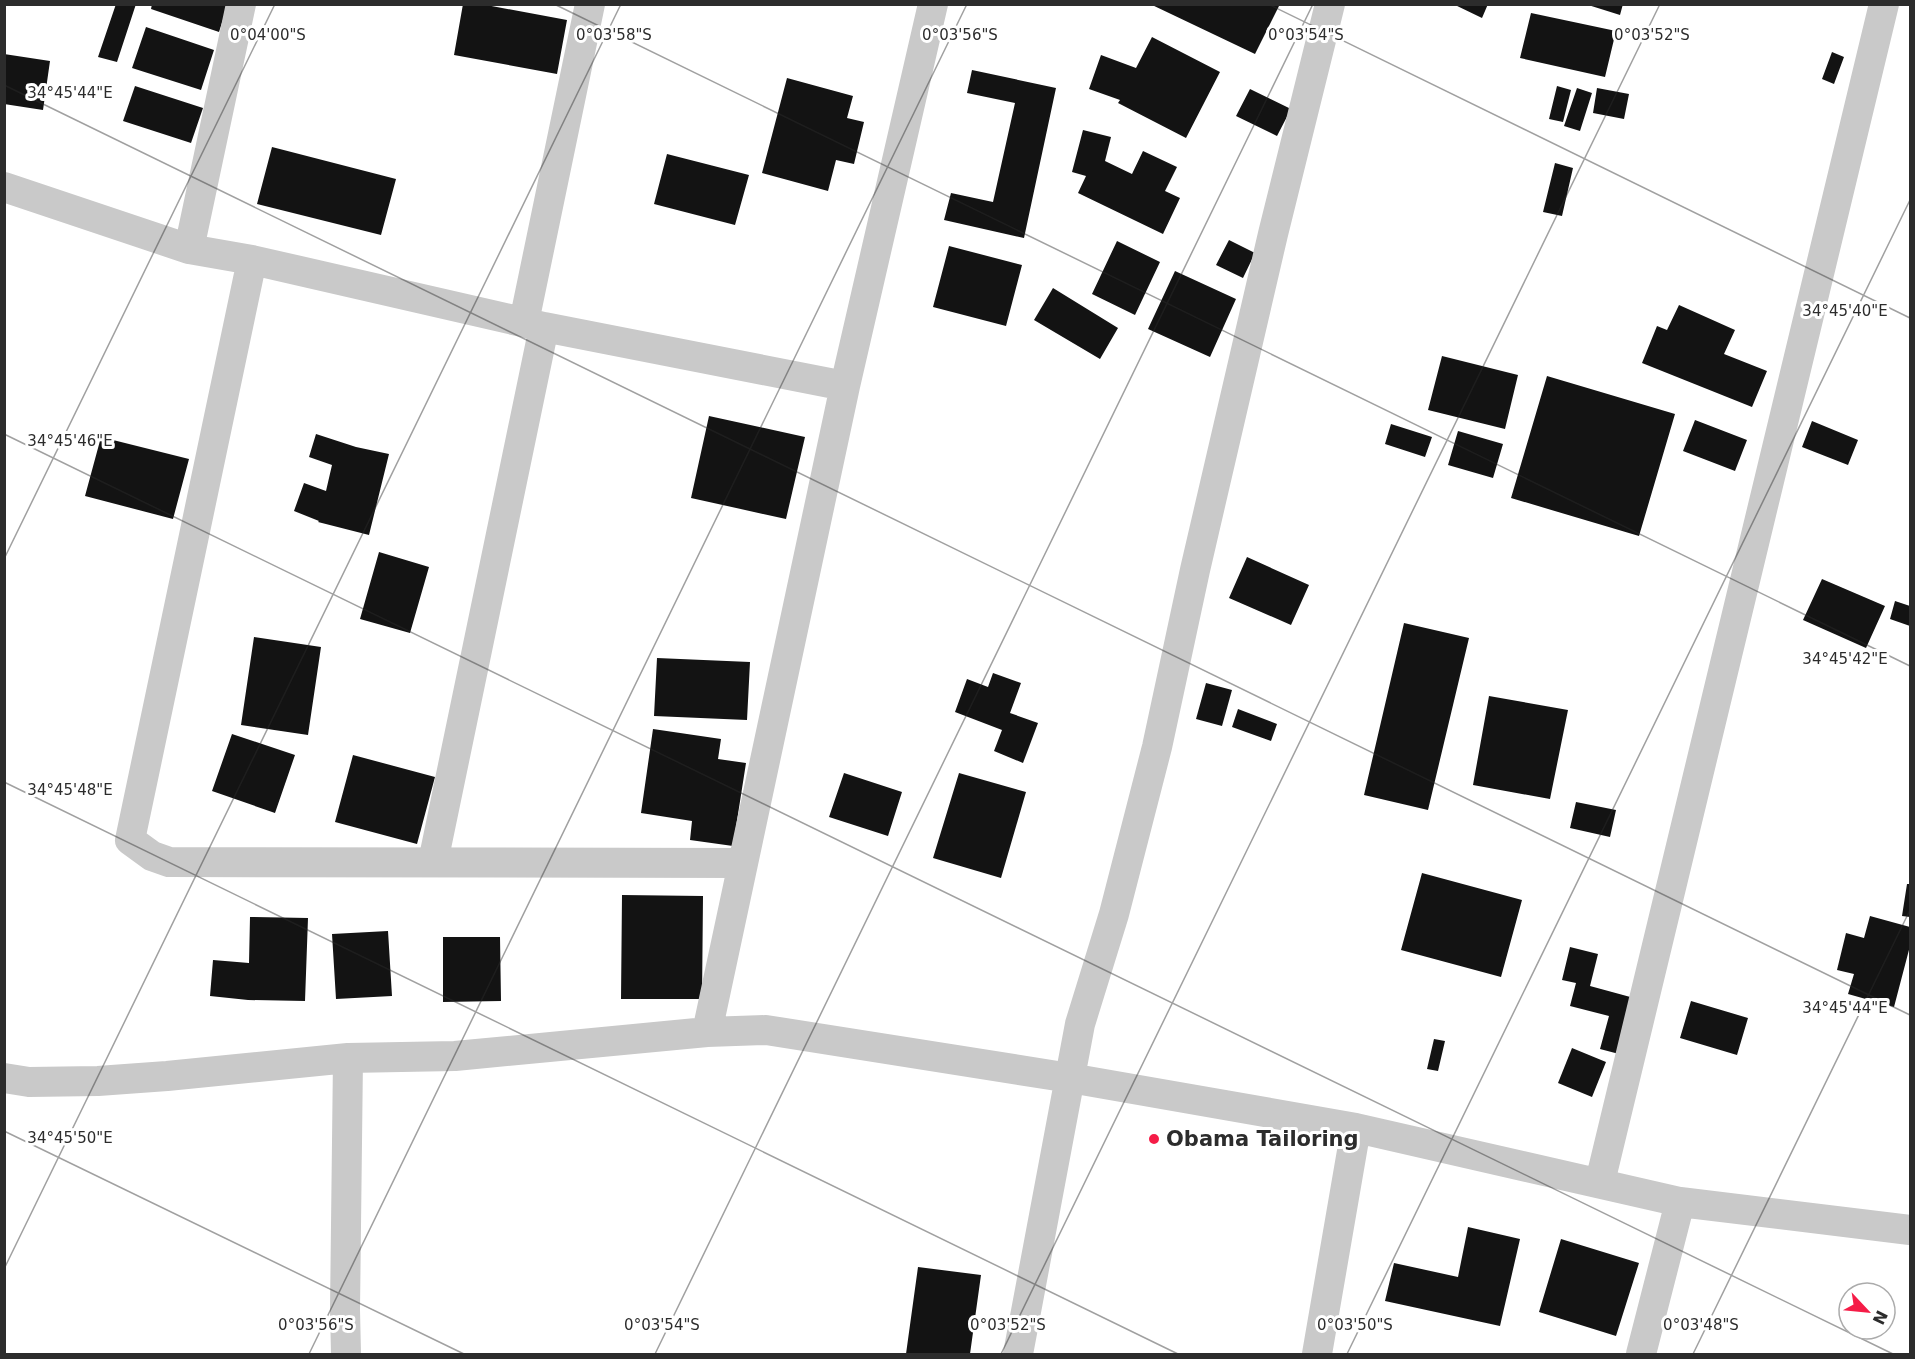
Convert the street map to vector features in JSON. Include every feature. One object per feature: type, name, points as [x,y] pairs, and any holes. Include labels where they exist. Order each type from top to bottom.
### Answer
[{"type":"street","points":[[189,249],[241,4]]},
{"type":"street","points":[[433,862],[534,324],[590,4]]},
{"type":"street","points":[[707,1032],[845,386],[933,4]]},
{"type":"street","points":[[1018,1354],[1080,1024],[1114,914],[1158,747],[1195,570],[1273,234],[1330,4]]},
{"type":"street","points":[[1600,1182],[1884,4]]},
{"type":"street","points":[[4,187],[189,249],[252,260],[534,324],[845,386]]},
{"type":"street","points":[[252,260],[130,840],[152,856],[169,862],[743,863]]},
{"type":"street","points":[[4,1078],[29,1082],[98,1081],[348,1058],[455,1056],[707,1032],[766,1030],[1070,1077],[1356,1128],[1680,1202],[1911,1230]]},
{"type":"street","points":[[346,1354],[348,1058]]},
{"type":"street","points":[[1317,1354],[1356,1128]]},
{"type":"street","points":[[1641,1354],[1680,1202]]},
{"type":"building","points":[[116,4],[136,4],[117,62],[98,57]]},
{"type":"building","points":[[152,4],[228,4],[219,32],[151,9]]},
{"type":"building","points":[[463,4],[481,4],[567,20],[557,74],[454,55]]},
{"type":"building","points":[[1150,4],[1280,4],[1255,54]]},
{"type":"building","points":[[1453,4],[1488,4],[1482,18]]},
{"type":"building","points":[[1585,4],[1623,4],[1620,15]]},
{"type":"building","points":[[1531,13],[1616,31],[1605,77],[1520,58]]},
{"type":"building","points":[[146,27],[214,50],[201,90],[132,68]]},
{"type":"building","points":[[1152,37],[1220,72],[1186,138],[1118,103],[1120,100],[1089,89],[1101,55],[1136,68]]},
{"type":"building","points":[[1832,52],[1844,57],[1834,84],[1822,79]]},
{"type":"building","points":[[4,54],[50,61],[43,110],[4,104]]},
{"type":"building","points":[[972,70],[1056,88],[1024,238],[944,220],[951,193],[993,202],[1015,103],[967,93]]},
{"type":"building","points":[[787,78],[853,96],[847,118],[864,122],[854,164],[836,160],[828,191],[762,173]]},
{"type":"building","points":[[135,86],[203,108],[191,143],[123,121]]},
{"type":"building","points":[[1557,86],[1571,90],[1563,122],[1549,119]]},
{"type":"building","points":[[1577,88],[1592,93],[1580,131],[1564,126]]},
{"type":"building","points":[[1597,88],[1629,94],[1624,119],[1593,113]]},
{"type":"building","points":[[1250,89],[1291,109],[1277,136],[1236,116]]},
{"type":"building","points":[[1083,130],[1111,137],[1105,161],[1132,174],[1143,151],[1177,167],[1165,191],[1180,198],[1163,234],[1078,193],[1086,176],[1072,172]]},
{"type":"building","points":[[272,147],[396,179],[381,235],[257,204]]},
{"type":"building","points":[[667,154],[749,175],[735,225],[654,204]]},
{"type":"building","points":[[1555,163],[1573,168],[1562,216],[1543,212]]},
{"type":"building","points":[[1229,240],[1255,253],[1243,278],[1216,265]]},
{"type":"building","points":[[1117,241],[1160,262],[1135,315],[1092,294]]},
{"type":"building","points":[[949,246],[1022,265],[1006,326],[933,307]]},
{"type":"building","points":[[1175,271],[1236,299],[1210,357],[1148,329]]},
{"type":"building","points":[[1053,288],[1118,328],[1100,359],[1034,320]]},
{"type":"building","points":[[1679,305],[1735,330],[1724,354],[1767,371],[1752,407],[1642,363],[1657,326],[1667,330]]},
{"type":"building","points":[[1442,356],[1518,375],[1505,429],[1428,410]]},
{"type":"building","points":[[1547,376],[1675,414],[1639,536],[1511,498]]},
{"type":"building","points":[[709,416],[805,437],[786,519],[691,498]]},
{"type":"building","points":[[1695,420],[1747,440],[1735,471],[1683,451]]},
{"type":"building","points":[[1812,421],[1858,440],[1848,465],[1802,447]]},
{"type":"building","points":[[1391,424],[1432,437],[1425,457],[1385,444]]},
{"type":"building","points":[[1458,431],[1503,444],[1493,478],[1448,465]]},
{"type":"building","points":[[316,434],[356,447],[389,454],[369,535],[318,522],[294,511],[304,483],[326,491],[332,465],[309,457]]},
{"type":"building","points":[[101,437],[189,459],[173,519],[85,496]]},
{"type":"building","points":[[379,552],[429,567],[410,633],[360,619]]},
{"type":"building","points":[[1247,557],[1309,585],[1291,625],[1229,598]]},
{"type":"building","points":[[1822,579],[1885,606],[1866,648],[1803,620]]},
{"type":"building","points":[[1895,601],[1910,606],[1910,626],[1890,619]]},
{"type":"building","points":[[1404,623],[1469,638],[1428,810],[1364,795]]},
{"type":"building","points":[[254,637],[321,647],[308,735],[241,725]]},
{"type":"building","points":[[657,658],[750,662],[747,720],[654,716]]},
{"type":"building","points":[[993,673],[1021,683],[1010,713],[1038,723],[1023,763],[994,751],[1002,730],[955,712],[967,679],[988,687]]},
{"type":"building","points":[[1206,683],[1232,690],[1222,726],[1196,719]]},
{"type":"building","points":[[1489,696],[1568,710],[1550,799],[1473,785]]},
{"type":"building","points":[[1238,709],[1277,724],[1271,741],[1232,727]]},
{"type":"building","points":[[653,729],[721,739],[718,759],[746,763],[733,846],[690,840],[692,821],[641,813]]},
{"type":"building","points":[[232,734],[295,755],[275,813],[212,791]]},
{"type":"building","points":[[353,755],[435,777],[417,844],[335,822]]},
{"type":"building","points":[[844,773],[902,792],[888,836],[829,817]]},
{"type":"building","points":[[959,773],[1026,792],[1001,878],[933,858]]},
{"type":"building","points":[[1576,802],[1616,810],[1610,837],[1570,828]]},
{"type":"building","points":[[1422,873],[1522,900],[1501,977],[1401,950]]},
{"type":"building","points":[[1907,884],[1910,884],[1910,917],[1902,916]]},
{"type":"building","points":[[622,895],[703,896],[702,999],[621,999]]},
{"type":"building","points":[[1870,916],[1910,927],[1910,946],[1894,1007],[1848,994],[1854,974],[1837,970],[1846,933],[1864,938]]},
{"type":"building","points":[[250,917],[308,918],[305,1001],[248,1000],[210,996],[213,960],[249,963]]},
{"type":"building","points":[[388,931],[392,996],[336,999],[332,934]]},
{"type":"building","points":[[443,937],[500,937],[501,1001],[443,1002]]},
{"type":"building","points":[[1570,947],[1598,954],[1590,986],[1634,998],[1619,1054],[1600,1049],[1609,1016],[1570,1006],[1576,983],[1562,980]]},
{"type":"building","points":[[1691,1001],[1748,1018],[1737,1055],[1680,1038]]},
{"type":"building","points":[[1434,1039],[1445,1041],[1438,1071],[1427,1069]]},
{"type":"building","points":[[1572,1048],[1606,1062],[1592,1097],[1558,1083]]},
{"type":"building","points":[[1468,1227],[1520,1239],[1500,1326],[1385,1301],[1394,1263],[1458,1277]]},
{"type":"building","points":[[1561,1239],[1639,1263],[1616,1336],[1539,1312]]},
{"type":"building","points":[[918,1267],[981,1275],[970,1354],[906,1354]]},
{"type":"place","name":"Obama Tailoring","points":[[1154,1139]]}]
